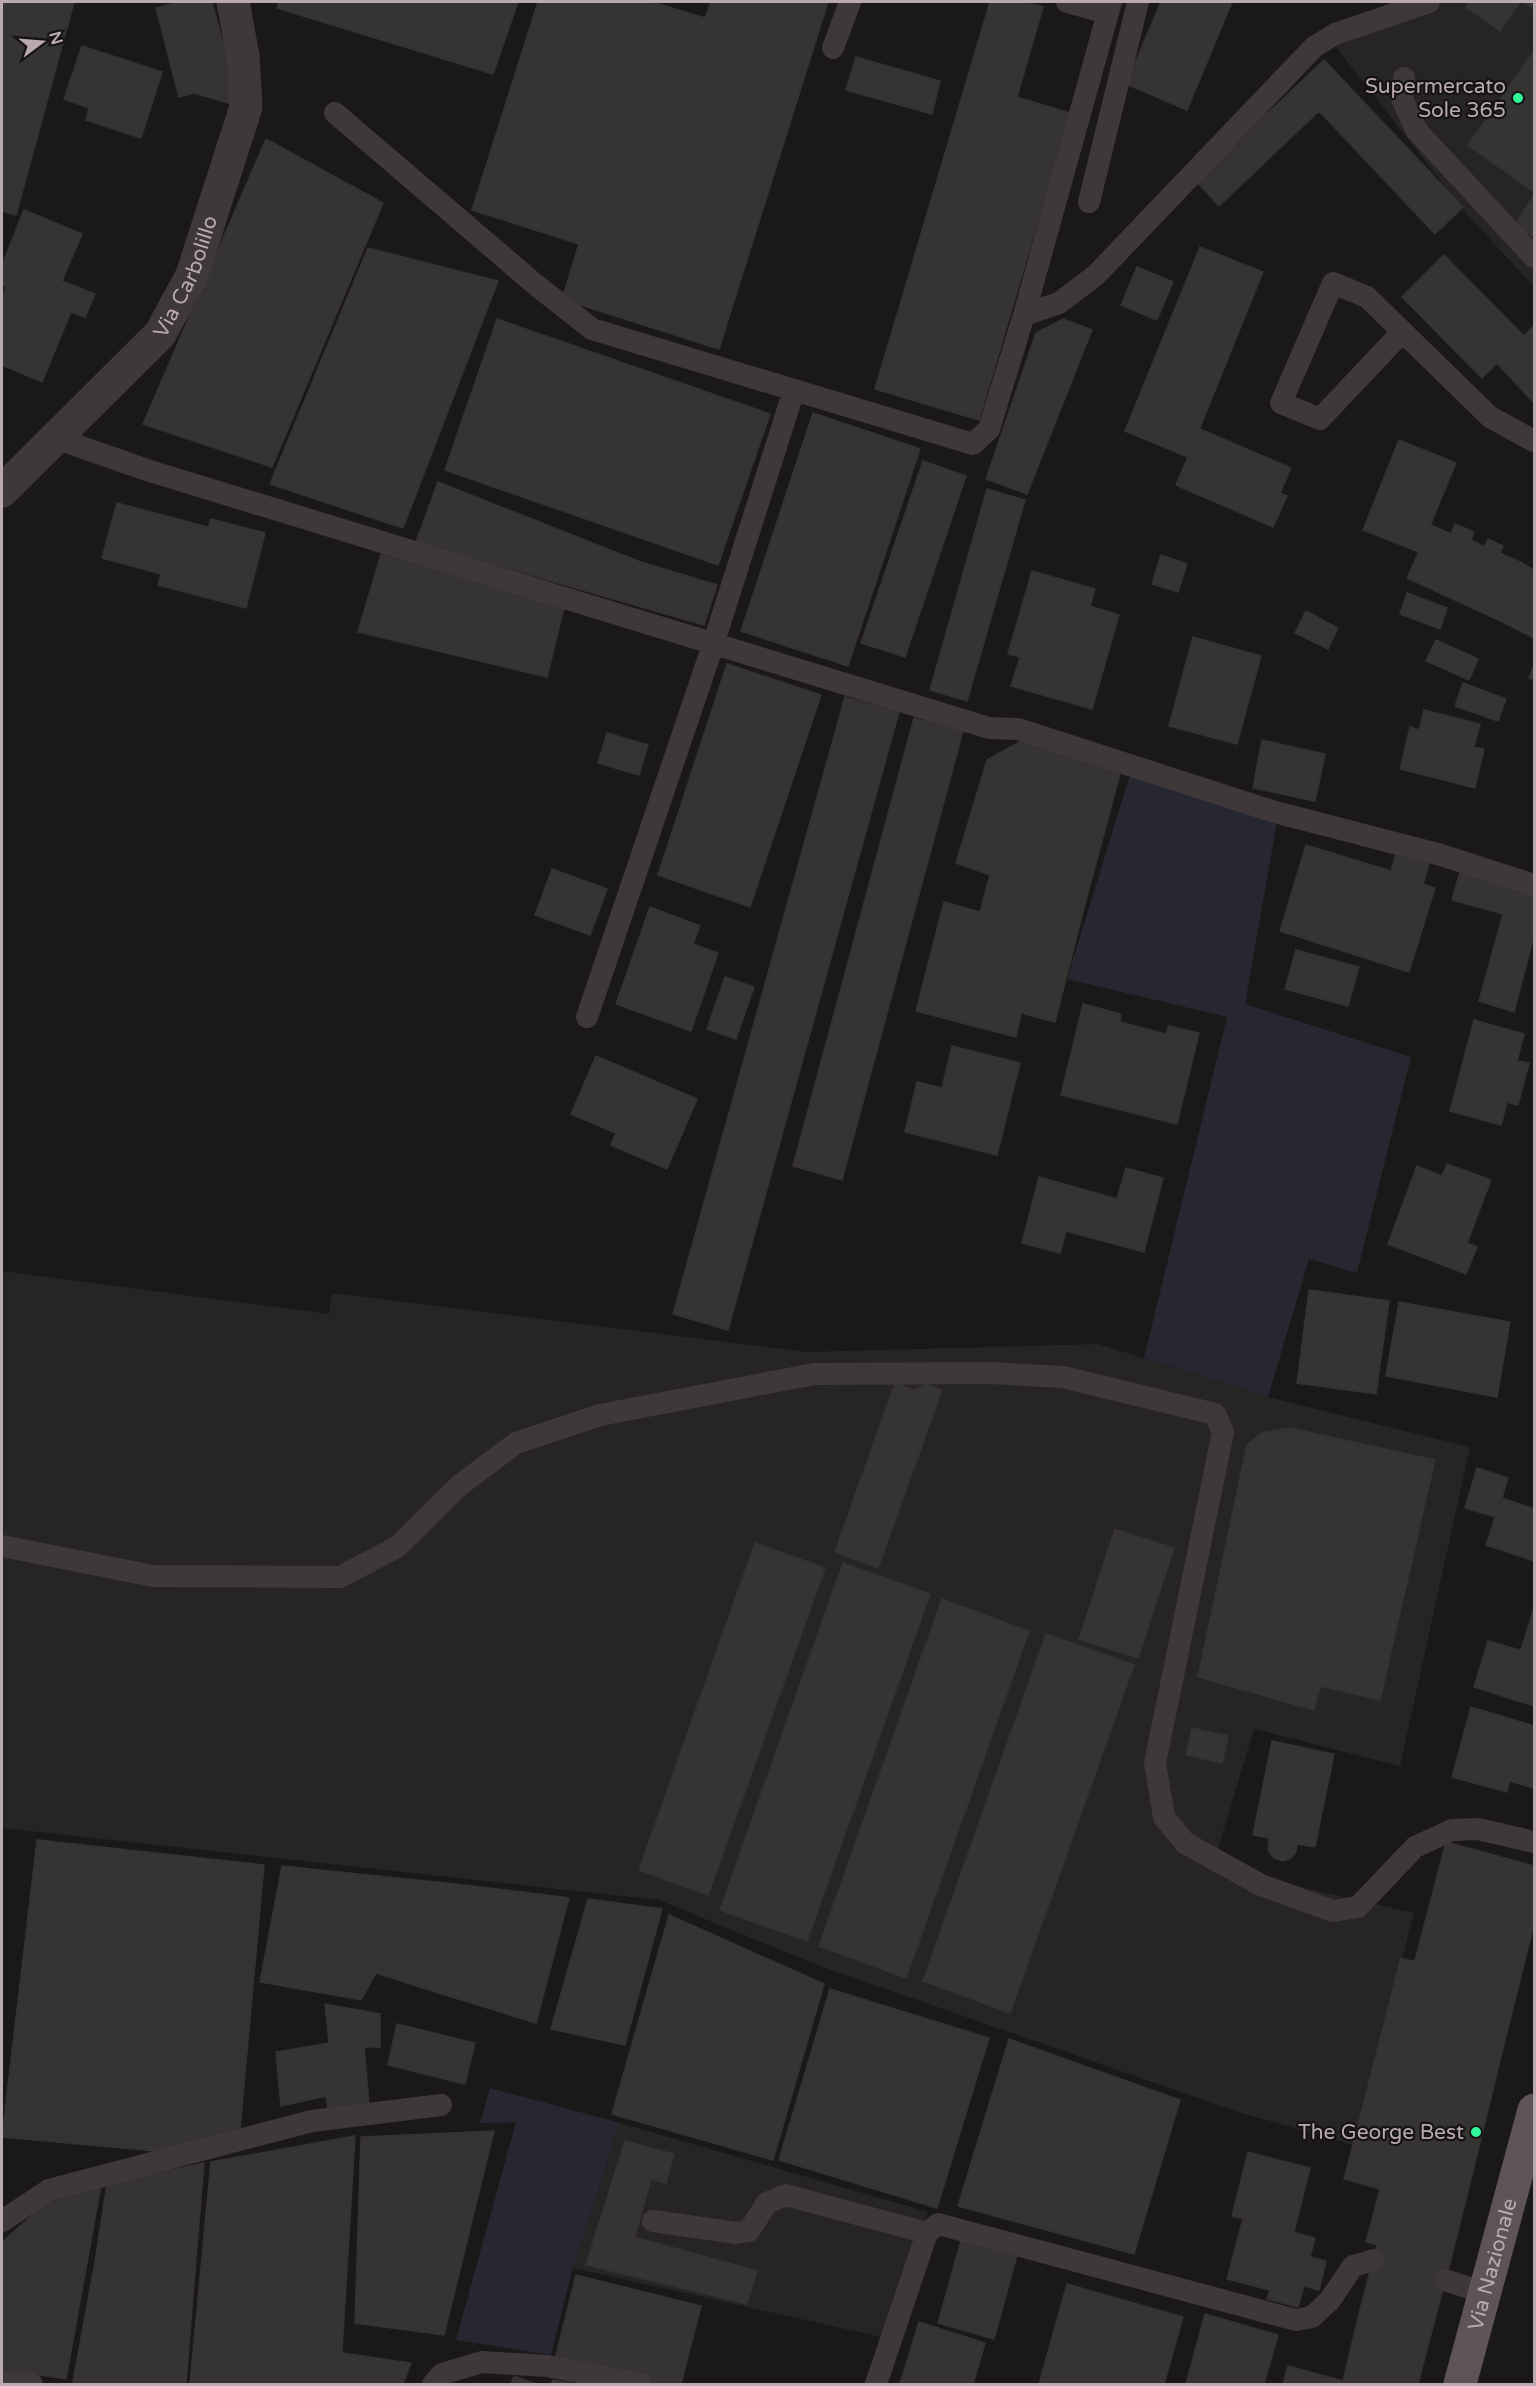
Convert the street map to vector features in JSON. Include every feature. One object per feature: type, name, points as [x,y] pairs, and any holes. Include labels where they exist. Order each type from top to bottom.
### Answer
[{"type":"main road","name":"Via Nazionale","points":[[1460,2385],[1534,2110]]},
{"type":"street","name":"Via Carbolillo","points":[[2,491],[160,334],[192,276],[246,107],[243,56],[233,2]]},
{"type":"lane","points":[[833,48],[850,2]]},
{"type":"lane","points":[[334,113],[536,285],[592,329],[973,444],[989,429],[1024,315],[1109,7],[1067,2]]},
{"type":"lane","points":[[1089,202],[1138,2]]},
{"type":"lane","points":[[1024,315],[1059,303],[1096,275],[1314,47],[1335,34],[1429,2]]},
{"type":"lane","points":[[1404,78],[1402,99],[1418,131],[1534,257]]},
{"type":"lane","points":[[1402,332],[1320,419],[1281,403],[1333,284],[1367,297],[1490,417],[1534,441]]},
{"type":"lane","points":[[587,1017],[712,645],[794,390]]},
{"type":"lane","points":[[55,438],[150,471],[712,645],[989,728],[1018,729],[1275,812],[1441,855],[1534,885]]},
{"type":"lane","points":[[2,1546],[153,1576],[340,1577],[397,1547],[460,1485],[516,1443],[600,1415],[814,1374],[990,1373],[1063,1377],[1215,1414],[1223,1432],[1155,1763],[1164,1817],[1185,1843],[1261,1885],[1333,1911],[1358,1907],[1415,1847],[1452,1830],[1478,1829],[1534,1842]]},
{"type":"lane","points":[[2,2221],[49,2190],[312,2121],[441,2104]]},
{"type":"lane","points":[[653,2221],[736,2233],[749,2231],[767,2203],[786,2195],[927,2233]]},
{"type":"lane","points":[[876,2385],[927,2233],[939,2224],[1296,2320],[1312,2317],[1330,2300],[1353,2266],[1374,2260]]},
{"type":"lane","points":[[1445,2280],[1485,2293]]},
{"type":"lane","points":[[433,2385],[442,2374],[482,2362],[547,2366],[641,2385]]},
{"type":"lane","points":[[2,2381],[32,2385]]},
{"type":"shaded area","points":[[1415,2],[1534,2],[1534,287],[1466,213],[1332,42]]},
{"type":"shaded area","points":[[1130,775],[1277,822],[1245,1004],[1411,1057],[1357,1273],[1309,1259],[1268,1397],[1144,1358],[1227,1017],[1067,979]]},
{"type":"shaded area","points":[[2,1271],[329,1314],[332,1293],[808,1352],[1098,1344],[1268,1397],[1470,1447],[1400,1766],[1254,1729],[1218,1849],[1271,1880],[1414,1913],[1353,2145],[1235,2111],[817,1965],[659,1900],[2,1828]]},
{"type":"shaded area","points":[[490,2088],[620,2123],[573,2268],[551,2355],[456,2340],[516,2122],[480,2123]]},
{"type":"shaded area","points":[[620,2123],[928,2212],[881,2337],[573,2268]]},
{"type":"building","points":[[2,2],[74,2],[16,215],[2,211]]},
{"type":"building","points":[[178,2],[212,2],[236,90],[232,104],[194,93],[179,97],[156,8]]},
{"type":"building","points":[[279,2],[518,2],[493,74],[277,8]]},
{"type":"building","points":[[538,2],[652,2],[705,18],[711,2],[828,2],[719,349],[562,299],[579,244],[472,210]]},
{"type":"building","points":[[990,2],[1025,2],[1043,7],[1017,97],[1070,113],[979,420],[875,389]]},
{"type":"building","points":[[1161,2],[1232,2],[1187,110],[1126,84]]},
{"type":"building","points":[[1470,2],[1520,2],[1500,31],[1466,7]]},
{"type":"building","points":[[1524,2],[1534,2],[1534,9]]},
{"type":"building","points":[[82,46],[162,72],[141,138],[86,120],[89,108],[64,99]]},
{"type":"building","name":"Supermercato Sole 365","points":[[1534,51],[1534,192],[1468,145]]},
{"type":"building","points":[[856,57],[940,81],[932,114],[846,90]]},
{"type":"building","points":[[1324,60],[1463,207],[1435,234],[1319,111],[1219,206],[1196,181]]},
{"type":"building","points":[[266,139],[383,203],[272,467],[143,424]]},
{"type":"building","points":[[1534,195],[1534,237],[1515,224]]},
{"type":"building","points":[[24,210],[82,234],[62,281],[95,294],[85,317],[71,312],[42,382],[2,365],[2,298],[6,287],[2,285],[2,265]]},
{"type":"building","points":[[1200,247],[1263,272],[1188,457],[1125,431]]},
{"type":"building","points":[[368,248],[498,281],[403,528],[270,484]]},
{"type":"building","points":[[1444,255],[1524,336],[1482,378],[1402,297]]},
{"type":"building","points":[[1137,267],[1173,282],[1157,320],[1121,305]]},
{"type":"building","points":[[497,319],[770,414],[718,565],[445,470]]},
{"type":"building","points":[[1063,319],[1092,330],[1027,494],[986,479],[1036,333]]},
{"type":"building","points":[[1534,326],[1534,403],[1496,362]]},
{"type":"building","points":[[813,413],[920,449],[848,666],[741,631]]},
{"type":"building","points":[[1200,429],[1291,468],[1280,493],[1287,496],[1273,527],[1176,485]]},
{"type":"building","points":[[1399,440],[1456,463],[1419,552],[1363,530]]},
{"type":"building","points":[[923,461],[966,476],[905,657],[861,643]]},
{"type":"building","points":[[438,482],[638,561],[717,585],[704,625],[416,542]]},
{"type":"building","points":[[987,489],[1025,500],[967,701],[930,690]]},
{"type":"building","points":[[117,503],[208,527],[211,519],[265,533],[246,608],[158,585],[161,574],[102,558]]},
{"type":"building","points":[[1455,524],[1474,532],[1471,540],[1484,547],[1488,539],[1503,546],[1500,553],[1520,562],[1494,618],[1407,578],[1431,525],[1451,534]]},
{"type":"building","points":[[381,554],[564,608],[547,677],[358,632]]},
{"type":"building","points":[[1161,555],[1187,564],[1178,592],[1152,584]]},
{"type":"building","points":[[1520,562],[1534,570],[1534,638],[1494,618]]},
{"type":"building","points":[[1032,571],[1095,589],[1090,606],[1119,615],[1092,709],[1011,686],[1020,657],[1008,654]]},
{"type":"building","points":[[1407,593],[1447,608],[1440,629],[1400,614]]},
{"type":"building","points":[[1306,611],[1338,628],[1328,649],[1295,633]]},
{"type":"building","points":[[1193,637],[1261,656],[1237,744],[1169,726]]},
{"type":"building","points":[[1436,640],[1478,659],[1469,680],[1426,661]]},
{"type":"building","points":[[727,664],[821,695],[750,907],[658,875]]},
{"type":"building","points":[[1534,665],[1534,680],[1529,678]]},
{"type":"building","points":[[1463,683],[1506,699],[1498,721],[1455,706]]},
{"type":"building","points":[[845,697],[899,712],[728,1330],[673,1314]]},
{"type":"building","points":[[1424,710],[1480,724],[1474,747],[1484,749],[1475,788],[1400,769],[1410,727],[1419,730]]},
{"type":"building","points":[[914,718],[963,731],[842,1180],[793,1166]]},
{"type":"building","points":[[607,733],[648,745],[639,775],[598,763]]},
{"type":"building","points":[[1023,740],[1120,774],[1086,900],[990,875],[956,863],[987,760]]},
{"type":"building","points":[[1262,740],[1325,754],[1315,801],[1253,788]]},
{"type":"building","points":[[1306,845],[1391,871],[1397,851],[1430,861],[1423,884],[1435,888],[1409,972],[1280,931]]},
{"type":"building","points":[[552,869],[607,889],[590,935],[535,915]]},
{"type":"building","points":[[1460,872],[1534,896],[1534,935],[1514,1012],[1479,1001],[1503,914],[1452,900]]},
{"type":"building","points":[[990,875],[1086,900],[1055,1022],[1021,1013],[1016,1037],[916,1011],[944,902],[980,912]]},
{"type":"building","points":[[650,907],[700,926],[693,944],[718,953],[691,1031],[616,1004]]},
{"type":"building","points":[[1296,950],[1359,967],[1348,1006],[1285,989]]},
{"type":"building","points":[[725,977],[754,987],[736,1039],[707,1029]]},
{"type":"building","points":[[1083,1004],[1121,1014],[1120,1022],[1166,1034],[1169,1026],[1199,1033],[1177,1124],[1061,1095]]},
{"type":"building","points":[[1474,1020],[1524,1034],[1517,1061],[1529,1063],[1518,1105],[1507,1102],[1501,1125],[1450,1111]]},
{"type":"building","points":[[952,1046],[1020,1063],[997,1155],[905,1132],[917,1082],[942,1088]]},
{"type":"building","points":[[596,1056],[697,1099],[667,1169],[611,1145],[616,1133],[571,1114]]},
{"type":"building","points":[[1447,1164],[1491,1180],[1467,1243],[1477,1247],[1466,1274],[1388,1244],[1417,1166],[1442,1176]]},
{"type":"building","points":[[1126,1168],[1163,1178],[1144,1252],[1066,1231],[1060,1253],[1022,1243],[1039,1177],[1117,1199]]},
{"type":"building","points":[[1309,1290],[1389,1301],[1376,1394],[1297,1383]]},
{"type":"building","points":[[1399,1302],[1510,1322],[1497,1397],[1386,1376]]},
{"type":"building","points":[[895,1383],[914,1390],[926,1384],[942,1390],[878,1568],[835,1552]]},
{"type":"building","points":[[1290,1428],[1435,1460],[1380,1700],[1320,1686],[1314,1710],[1198,1677],[1247,1445],[1261,1433]]},
{"type":"building","points":[[1477,1468],[1508,1478],[1496,1517],[1465,1508]]},
{"type":"building","points":[[1502,1498],[1534,1509],[1534,1561],[1486,1545]]},
{"type":"building","points":[[1115,1529],[1174,1548],[1138,1658],[1079,1639]]},
{"type":"building","points":[[755,1543],[825,1568],[708,1895],[639,1870]]},
{"type":"building","points":[[843,1563],[930,1594],[807,1941],[720,1910]]},
{"type":"building","points":[[942,1599],[1029,1631],[906,1978],[819,1946]]},
{"type":"building","points":[[1534,1608],[1534,1654],[1521,1650]]},
{"type":"building","points":[[1046,1634],[1134,1665],[1010,2013],[923,1981]]},
{"type":"building","points":[[1488,1641],[1534,1654],[1534,1706],[1474,1687]]},
{"type":"building","points":[[1471,1707],[1534,1726],[1534,1788],[1509,1781],[1507,1792],[1452,1777]]},
{"type":"building","points":[[1192,1728],[1228,1736],[1222,1763],[1186,1755]]},
{"type":"building","points":[[1272,1741],[1334,1754],[1315,1847],[1297,1844],[1296,1852],[1291,1858],[1283,1861],[1274,1858],[1268,1850],[1269,1838],[1253,1835]]},
{"type":"building","points":[[37,1840],[264,1865],[240,2129],[166,2152],[2,2137]]},
{"type":"building","points":[[1446,1842],[1534,1866],[1534,1924],[1518,1988],[1415,1961]]},
{"type":"building","points":[[282,1866],[473,1886],[442,1994],[376,1973],[361,2000],[260,1982]]},
{"type":"building","points":[[473,1886],[569,1898],[536,2023],[442,1994]]},
{"type":"building","points":[[588,1899],[662,1909],[625,2045],[551,2029]]},
{"type":"building","points":[[669,1915],[824,1984],[773,2160],[612,2114]]},
{"type":"building","points":[[1401,1958],[1518,1988],[1494,2085],[1376,2055]]},
{"type":"building","points":[[830,1989],[989,2038],[937,2208],[779,2160]]},
{"type":"building","points":[[325,2004],[380,2014],[380,2047],[364,2047],[369,2105],[328,2110],[326,2096],[281,2106],[276,2052],[329,2043]]},
{"type":"building","points":[[397,2024],[475,2043],[465,2084],[388,2065]]},
{"type":"building","points":[[1009,2039],[1180,2100],[1134,2254],[958,2206]]},
{"type":"building","points":[[1376,2055],[1494,2085],[1472,2175],[1353,2145]]},
{"type":"building","points":[[494,2131],[444,2335],[355,2323],[361,2137]]},
{"type":"building","points":[[355,2136],[340,2384],[190,2384],[211,2162]]},
{"type":"building","points":[[625,2141],[674,2154],[666,2183],[651,2179],[635,2237],[757,2271],[747,2304],[586,2265]]},
{"type":"building","points":[[1353,2145],[1472,2175],[1450,2263],[1366,2242],[1380,2189],[1344,2179]]},
{"type":"building","points":[[1248,2152],[1310,2168],[1294,2232],[1232,2216]]},
{"type":"building","points":[[204,2163],[195,2270],[95,2262],[107,2184]]},
{"type":"building","points":[[101,2185],[66,2379],[2,2369],[2,2242],[45,2204]]},
{"type":"building","points":[[1243,2219],[1315,2238],[1310,2257],[1326,2261],[1319,2290],[1304,2286],[1298,2307],[1267,2299],[1270,2290],[1227,2279]]},
{"type":"building","points":[[962,2237],[1018,2252],[994,2339],[938,2323]]},
{"type":"building","points":[[1377,2245],[1450,2263],[1431,2334],[1359,2314]]},
{"type":"building","points":[[95,2262],[195,2270],[186,2384],[73,2382]]},
{"type":"building","points":[[576,2275],[701,2306],[681,2384],[657,2384],[555,2359]]},
{"type":"building","points":[[1067,2284],[1183,2317],[1164,2384],[1039,2384]]},
{"type":"building","points":[[1205,2314],[1278,2335],[1264,2384],[1186,2384]]},
{"type":"building","points":[[1359,2314],[1431,2334],[1418,2384],[1357,2384],[1343,2381]]},
{"type":"building","points":[[919,2322],[985,2343],[973,2384],[900,2384]]},
{"type":"building","points":[[342,2353],[411,2363],[403,2384],[340,2384]]},
{"type":"building","points":[[1288,2366],[1343,2381],[1357,2384],[1283,2384]]},
{"type":"building","points":[[514,2376],[536,2384],[511,2384]]},
{"type":"building","points":[[553,2380],[576,2384],[551,2384]]},
{"type":"place","name":"Supermercato Sole 365","points":[[1518,98]]},
{"type":"place","name":"The George Best","points":[[1476,2132]]}]
